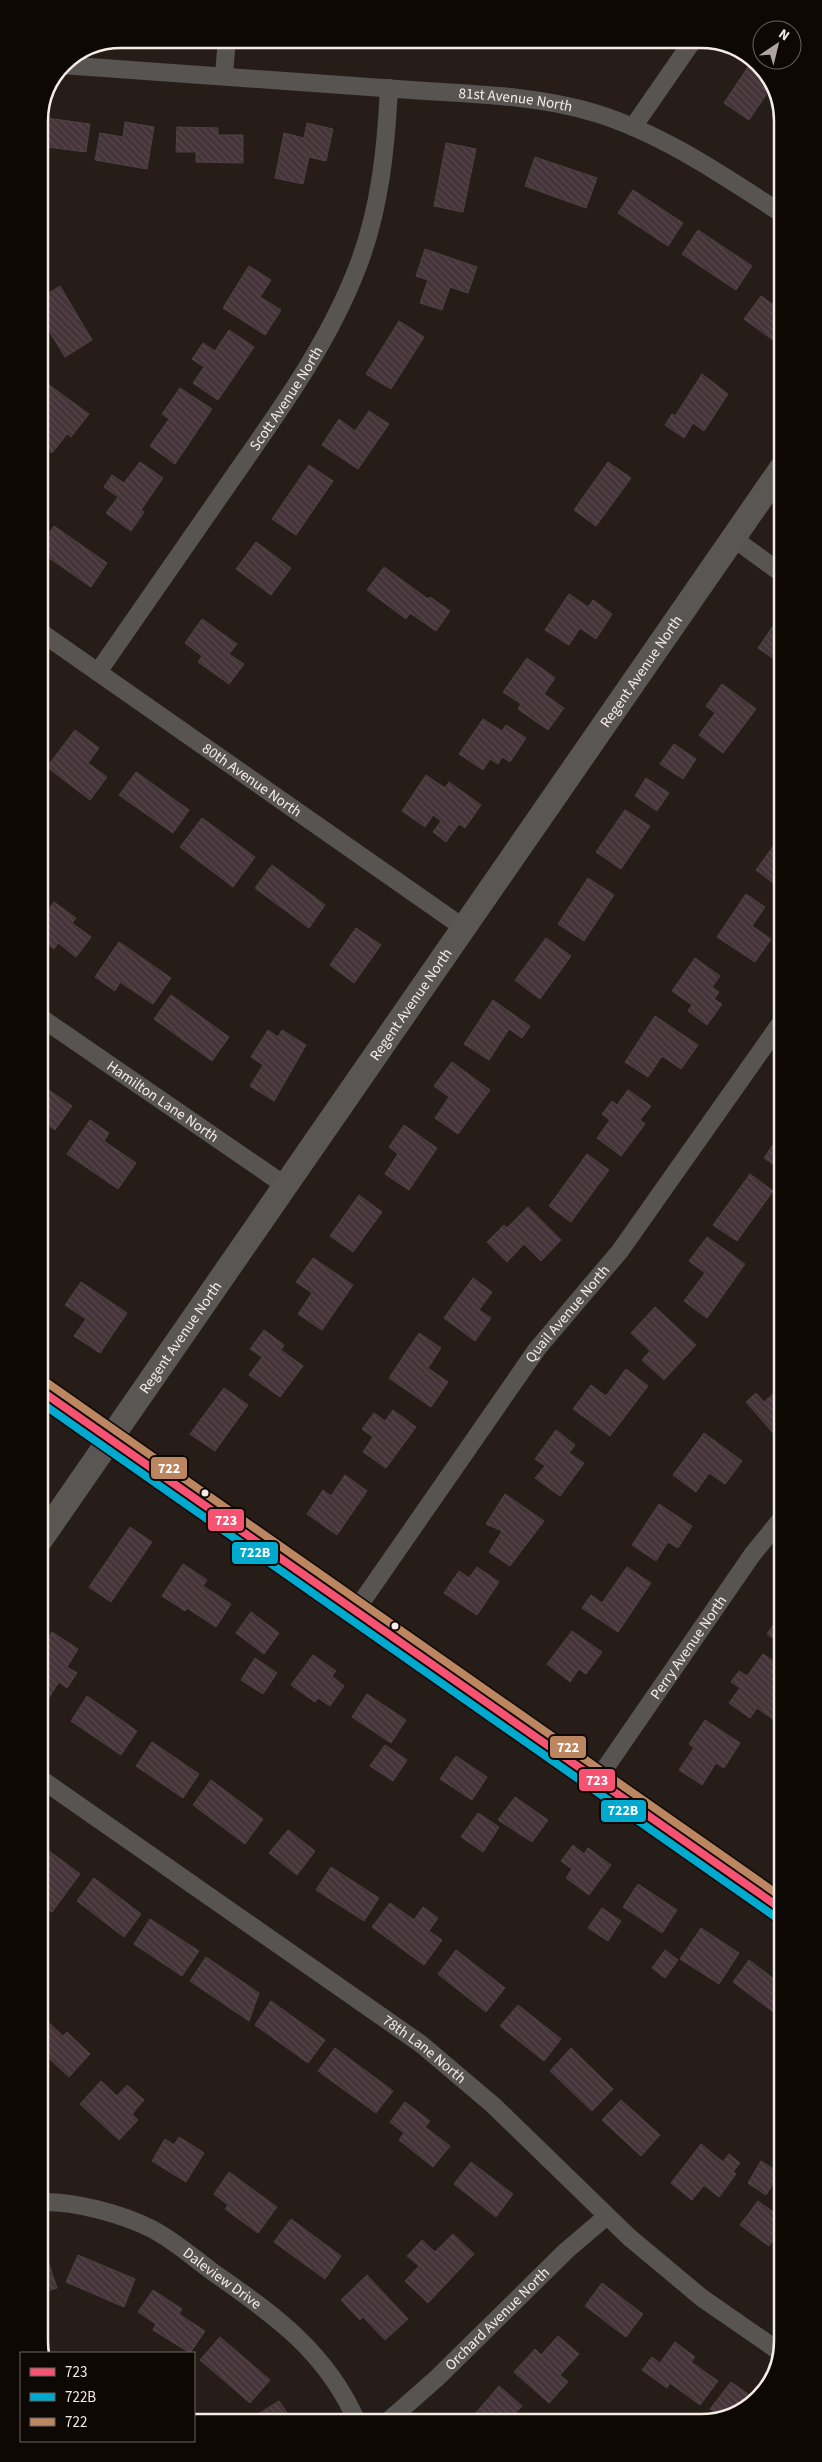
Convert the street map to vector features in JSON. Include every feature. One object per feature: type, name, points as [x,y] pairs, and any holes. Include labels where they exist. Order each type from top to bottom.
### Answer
[{"type":"street","points":[[224,74],[226,47]]},
{"type":"street","points":[[633,127],[688,48]]},
{"type":"street","name":"81st Avenue North","points":[[73,66],[224,74],[537,100],[595,113],[633,127],[702,162],[774,208]]},
{"type":"street","name":"Scott Avenue North","points":[[98,672],[300,380],[333,324],[358,265],[377,202],[386,138],[389,88]]},
{"type":"street","name":"Regent Avenue North","points":[[47,1529],[774,479]]},
{"type":"street","points":[[733,538],[774,568]]},
{"type":"street","name":"80th Avenue North","points":[[47,636],[464,928]]},
{"type":"street","name":"Hamilton Lane North","points":[[47,1022],[286,1186]]},
{"type":"street","name":"Quail Avenue North","points":[[356,1610],[537,1349],[620,1251],[774,1032]]},
{"type":"street","points":[[47,1395],[774,1904]]},
{"type":"street","name":"Perry Avenue North","points":[[597,1780],[752,1555],[774,1528]]},
{"type":"street","name":"78th Lane North","points":[[47,1783],[421,2044],[493,2104],[607,2216],[702,2298],[774,2348]]},
{"type":"street","name":"Daleview Drive","points":[[47,2203],[112,2214],[160,2235],[270,2312],[289,2328],[323,2365],[354,2414]]},
{"type":"street","name":"Orchard Avenue North","points":[[396,2414],[437,2378],[566,2250],[607,2216]]},
{"type":"building","points":[[749,66],[756,72],[768,91],[749,120],[724,103]]},
{"type":"building","points":[[47,118],[90,124],[86,152],[47,147]]},
{"type":"building","points":[[125,122],[154,127],[147,169],[95,160],[100,133],[123,137]]},
{"type":"building","points":[[307,123],[333,129],[326,161],[309,157],[303,184],[275,178],[284,133],[304,138]]},
{"type":"building","points":[[177,127],[218,128],[218,135],[243,135],[243,163],[196,162],[196,152],[176,152]]},
{"type":"building","points":[[446,143],[476,149],[463,212],[434,206]]},
{"type":"building","points":[[535,157],[597,178],[586,208],[525,186]]},
{"type":"building","points":[[633,190],[683,223],[668,246],[618,213]]},
{"type":"building","points":[[698,230],[752,266],[736,290],[682,254]]},
{"type":"building","points":[[425,249],[477,267],[468,293],[450,287],[442,310],[420,303],[428,280],[416,276]]},
{"type":"building","points":[[249,266],[271,280],[260,297],[281,310],[265,335],[223,308]]},
{"type":"building","points":[[60,286],[92,340],[65,357],[47,328],[47,294]]},
{"type":"building","points":[[761,296],[774,305],[774,341],[744,319]]},
{"type":"building","points":[[399,321],[424,337],[391,389],[366,374]]},
{"type":"building","points":[[229,330],[254,347],[218,400],[193,383],[204,367],[192,359],[203,343],[215,351]]},
{"type":"building","points":[[702,374],[728,394],[704,431],[693,423],[684,438],[665,425],[672,414],[675,416]]},
{"type":"building","points":[[49,385],[89,414],[71,437],[67,434],[52,453],[47,449],[47,388]]},
{"type":"building","points":[[180,388],[212,409],[175,464],[150,446],[169,419],[162,414]]},
{"type":"building","points":[[369,411],[389,424],[358,469],[322,445],[339,419],[355,431]]},
{"type":"building","points":[[140,462],[163,478],[141,510],[144,512],[131,531],[106,513],[118,497],[104,487],[112,475],[124,483]]},
{"type":"building","points":[[608,462],[631,478],[596,526],[574,510]]},
{"type":"building","points":[[309,465],[333,481],[296,535],[272,519]]},
{"type":"building","points":[[54,526],[107,563],[91,587],[47,557],[47,536]]},
{"type":"building","points":[[256,542],[291,568],[271,595],[236,569]]},
{"type":"building","points":[[384,567],[428,599],[430,597],[450,611],[436,631],[410,613],[406,619],[367,590]]},
{"type":"building","points":[[569,594],[588,607],[593,600],[612,614],[596,639],[580,628],[569,645],[545,630]]},
{"type":"building","points":[[202,619],[237,644],[229,654],[244,664],[229,684],[198,662],[202,656],[185,643]]},
{"type":"building","points":[[773,626],[774,627],[774,659],[758,648]]},
{"type":"building","points":[[527,658],[555,678],[544,694],[564,708],[548,730],[518,709],[521,704],[503,692]]},
{"type":"building","points":[[722,684],[756,709],[723,753],[699,735],[715,713],[706,706]]},
{"type":"building","points":[[483,719],[502,731],[506,725],[526,738],[510,762],[502,757],[498,764],[490,759],[483,770],[459,754]]},
{"type":"building","points":[[75,730],[99,748],[88,763],[107,777],[90,800],[47,767]]},
{"type":"building","points":[[674,744],[696,759],[683,779],[660,764]]},
{"type":"building","points":[[136,772],[189,810],[173,833],[119,795]]},
{"type":"building","points":[[426,775],[445,788],[449,782],[481,805],[465,828],[459,824],[446,842],[433,832],[441,821],[433,815],[425,827],[402,811]]},
{"type":"building","points":[[646,778],[669,793],[657,811],[635,796]]},
{"type":"building","points":[[625,810],[650,826],[621,869],[596,852]]},
{"type":"building","points":[[202,818],[255,857],[233,887],[180,847]]},
{"type":"building","points":[[774,845],[774,884],[756,870]]},
{"type":"building","points":[[272,865],[325,905],[309,928],[255,888]]},
{"type":"building","points":[[588,878],[614,895],[584,941],[558,924]]},
{"type":"building","points":[[746,894],[765,907],[752,926],[771,939],[755,962],[717,937]]},
{"type":"building","points":[[54,902],[76,918],[72,923],[91,937],[76,957],[58,943],[54,949],[47,944],[47,912]]},
{"type":"building","points":[[356,928],[381,945],[354,983],[330,965]]},
{"type":"building","points":[[546,938],[571,956],[540,999],[515,980]]},
{"type":"building","points":[[119,942],[171,978],[153,1004],[120,982],[115,991],[95,977]]},
{"type":"building","points":[[695,958],[720,976],[712,987],[719,992],[714,999],[722,1004],[707,1025],[688,1011],[692,1005],[672,991]]},
{"type":"building","points":[[171,995],[229,1037],[212,1061],[154,1019]]},
{"type":"building","points":[[493,1000],[530,1026],[522,1038],[509,1029],[489,1060],[464,1044]]},
{"type":"building","points":[[655,1016],[698,1045],[681,1069],[662,1056],[648,1077],[625,1062]]},
{"type":"building","points":[[268,1030],[278,1037],[282,1030],[306,1045],[274,1101],[250,1086],[263,1065],[251,1057]]},
{"type":"building","points":[[452,1062],[490,1090],[458,1134],[435,1118],[449,1097],[434,1086]]},
{"type":"building","points":[[47,1089],[72,1106],[55,1130],[47,1124]]},
{"type":"building","points":[[628,1090],[651,1106],[640,1120],[645,1124],[621,1156],[597,1138],[610,1120],[602,1114],[612,1101],[617,1105]]},
{"type":"building","points":[[90,1120],[109,1133],[104,1141],[136,1163],[118,1189],[67,1154]]},
{"type":"building","points":[[404,1125],[437,1148],[409,1190],[385,1174],[398,1154],[389,1147]]},
{"type":"building","points":[[774,1143],[774,1165],[764,1158]]},
{"type":"building","points":[[587,1154],[609,1170],[571,1222],[549,1206]]},
{"type":"building","points":[[750,1174],[773,1191],[737,1241],[713,1225]]},
{"type":"building","points":[[359,1195],[382,1212],[353,1252],[330,1236]]},
{"type":"building","points":[[528,1207],[561,1240],[541,1261],[524,1244],[507,1262],[487,1242],[504,1225],[507,1228]]},
{"type":"building","points":[[707,1237],[745,1264],[707,1318],[684,1301],[705,1273],[689,1261]]},
{"type":"building","points":[[313,1258],[353,1285],[322,1330],[298,1314],[312,1293],[296,1282]]},
{"type":"building","points":[[473,1278],[492,1292],[479,1310],[491,1318],[475,1341],[444,1318]]},
{"type":"building","points":[[81,1282],[127,1313],[100,1353],[74,1336],[86,1319],[65,1305]]},
{"type":"building","points":[[655,1307],[696,1345],[664,1380],[642,1360],[650,1351],[631,1333]]},
{"type":"building","points":[[264,1330],[284,1345],[281,1350],[303,1366],[280,1397],[249,1375],[262,1357],[250,1349]]},
{"type":"building","points":[[419,1333],[441,1348],[428,1368],[448,1382],[431,1407],[389,1378]]},
{"type":"building","points":[[626,1369],[648,1386],[610,1436],[573,1409],[591,1385],[606,1396]]},
{"type":"building","points":[[224,1388],[248,1405],[215,1451],[190,1434]]},
{"type":"building","points":[[756,1393],[764,1402],[774,1393],[773,1433],[746,1402]]},
{"type":"building","points":[[393,1410],[416,1427],[386,1468],[363,1452],[373,1437],[362,1429],[374,1413],[385,1421]]},
{"type":"building","points":[[556,1430],[575,1445],[569,1453],[584,1463],[560,1496],[535,1478],[545,1466],[535,1459]]},
{"type":"building","points":[[704,1433],[742,1461],[725,1484],[709,1473],[696,1492],[673,1475]]},
{"type":"building","points":[[345,1475],[367,1491],[337,1535],[307,1514],[323,1490],[331,1496]]},
{"type":"building","points":[[505,1494],[544,1521],[510,1566],[489,1552],[502,1531],[486,1524]]},
{"type":"building","points":[[659,1504],[692,1526],[678,1548],[668,1542],[656,1561],[632,1545]]},
{"type":"building","points":[[130,1527],[152,1542],[111,1602],[89,1587]]},
{"type":"building","points":[[183,1564],[207,1580],[203,1586],[231,1604],[216,1627],[187,1608],[185,1611],[162,1596]]},
{"type":"building","points":[[477,1567],[499,1582],[477,1615],[444,1593],[459,1571],[469,1578]]},
{"type":"building","points":[[627,1567],[651,1583],[618,1632],[582,1608],[591,1595],[602,1603]]},
{"type":"building","points":[[251,1612],[279,1633],[264,1654],[236,1633]]},
{"type":"building","points":[[774,1624],[774,1639],[767,1634]]},
{"type":"building","points":[[572,1631],[602,1652],[586,1674],[579,1669],[570,1682],[547,1664]]},
{"type":"building","points":[[52,1632],[78,1649],[67,1667],[77,1673],[67,1688],[59,1682],[47,1700],[47,1640]]},
{"type":"building","points":[[763,1654],[774,1662],[774,1720],[757,1708],[750,1718],[729,1703],[740,1688],[731,1682],[739,1671],[747,1676]]},
{"type":"building","points":[[313,1655],[336,1671],[332,1676],[344,1686],[330,1706],[318,1698],[315,1702],[291,1685]]},
{"type":"building","points":[[255,1658],[277,1673],[263,1694],[241,1680]]},
{"type":"building","points":[[367,1694],[406,1720],[391,1743],[352,1717]]},
{"type":"building","points":[[87,1696],[137,1731],[121,1755],[71,1721]]},
{"type":"building","points":[[705,1720],[740,1743],[724,1768],[716,1763],[702,1785],[679,1770],[694,1748],[689,1744]]},
{"type":"building","points":[[152,1742],[199,1774],[183,1798],[136,1766]]},
{"type":"building","points":[[385,1745],[407,1760],[393,1781],[370,1766]]},
{"type":"building","points":[[456,1756],[487,1777],[472,1800],[440,1779]]},
{"type":"building","points":[[211,1780],[263,1819],[245,1844],[193,1805]]},
{"type":"building","points":[[515,1797],[548,1820],[532,1842],[498,1820]]},
{"type":"building","points":[[478,1813],[499,1827],[483,1852],[461,1837]]},
{"type":"building","points":[[288,1830],[315,1851],[297,1875],[269,1853]]},
{"type":"building","points":[[573,1845],[584,1854],[588,1848],[611,1865],[589,1895],[566,1878],[572,1869],[561,1861]]},
{"type":"building","points":[[47,1849],[80,1874],[52,1912],[47,1908]]},
{"type":"building","points":[[331,1867],[379,1898],[364,1921],[316,1890]]},
{"type":"building","points":[[94,1878],[141,1914],[124,1937],[77,1901]]},
{"type":"building","points":[[638,1884],[677,1910],[662,1933],[623,1907]]},
{"type":"building","points":[[390,1903],[414,1920],[423,1907],[438,1918],[429,1931],[442,1940],[424,1965],[372,1927]]},
{"type":"building","points":[[602,1908],[621,1921],[608,1941],[588,1928]]},
{"type":"building","points":[[150,1919],[199,1951],[182,1976],[134,1944]]},
{"type":"building","points":[[701,1928],[739,1953],[719,1984],[680,1959]]},
{"type":"building","points":[[456,1950],[505,1988],[486,2012],[438,1974]]},
{"type":"building","points":[[665,1950],[678,1960],[665,1978],[652,1968]]},
{"type":"building","points":[[206,1957],[259,1993],[249,2021],[190,1981]]},
{"type":"building","points":[[749,1960],[774,1979],[774,2012],[733,1982]]},
{"type":"building","points":[[271,2001],[325,2040],[308,2063],[255,2025]]},
{"type":"building","points":[[518,2005],[561,2039],[544,2061],[500,2026]]},
{"type":"building","points":[[47,2023],[63,2036],[67,2032],[90,2054],[69,2077],[47,2057]]},
{"type":"building","points":[[335,2048],[393,2091],[376,2113],[318,2071]]},
{"type":"building","points":[[571,2048],[613,2089],[592,2111],[550,2071]]},
{"type":"building","points":[[101,2081],[117,2096],[127,2085],[144,2100],[132,2114],[138,2120],[119,2140],[80,2104]]},
{"type":"building","points":[[621,2100],[660,2135],[641,2156],[602,2120]]},
{"type":"building","points":[[405,2102],[430,2121],[425,2127],[450,2146],[433,2167],[399,2140],[404,2133],[390,2122]]},
{"type":"building","points":[[179,2137],[204,2153],[186,2182],[152,2161],[165,2139],[174,2145]]},
{"type":"building","points":[[701,2144],[723,2162],[729,2154],[740,2163],[733,2172],[736,2174],[719,2197],[704,2185],[692,2200],[671,2183]]},
{"type":"building","points":[[761,2161],[774,2169],[774,2182],[766,2195],[748,2183]]},
{"type":"building","points":[[471,2162],[513,2194],[496,2217],[454,2184]]},
{"type":"building","points":[[229,2172],[277,2207],[258,2233],[225,2209],[228,2205],[214,2194]]},
{"type":"building","points":[[758,2201],[774,2213],[774,2239],[769,2246],[740,2225]]},
{"type":"building","points":[[291,2219],[341,2256],[325,2279],[274,2242]]},
{"type":"building","points":[[453,2234],[474,2254],[428,2303],[405,2281],[419,2266],[407,2256],[422,2240],[435,2252]]},
{"type":"building","points":[[78,2255],[135,2279],[124,2307],[66,2282]]},
{"type":"building","points":[[47,2258],[57,2288],[47,2291]]},
{"type":"building","points":[[367,2275],[408,2319],[385,2340],[363,2317],[360,2320],[341,2300]]},
{"type":"building","points":[[602,2283],[643,2314],[626,2337],[585,2306]]},
{"type":"building","points":[[153,2290],[182,2309],[179,2314],[205,2331],[191,2352],[188,2352],[153,2330],[156,2324],[138,2312]]},
{"type":"building","points":[[558,2336],[579,2354],[560,2375],[568,2382],[549,2403],[514,2372],[535,2349],[541,2355]]},
{"type":"building","points":[[220,2337],[270,2380],[250,2403],[200,2360]]},
{"type":"building","points":[[675,2342],[695,2357],[691,2362],[718,2381],[700,2405],[670,2383],[667,2388],[642,2370],[652,2357],[660,2363]]},
{"type":"building","points":[[731,2382],[750,2395],[730,2409],[716,2413],[710,2409]]},
{"type":"building","points":[[499,2386],[522,2406],[515,2414],[475,2414]]},
{"type":"building","points":[[279,2401],[288,2414],[258,2414]]},
{"type":"transit line","name":"722","points":[[47,1383],[774,1892]]},
{"type":"transit line","name":"723","points":[[47,1395],[774,1904]]},
{"type":"transit line","name":"722B","points":[[47,1407],[774,1916]]}]
